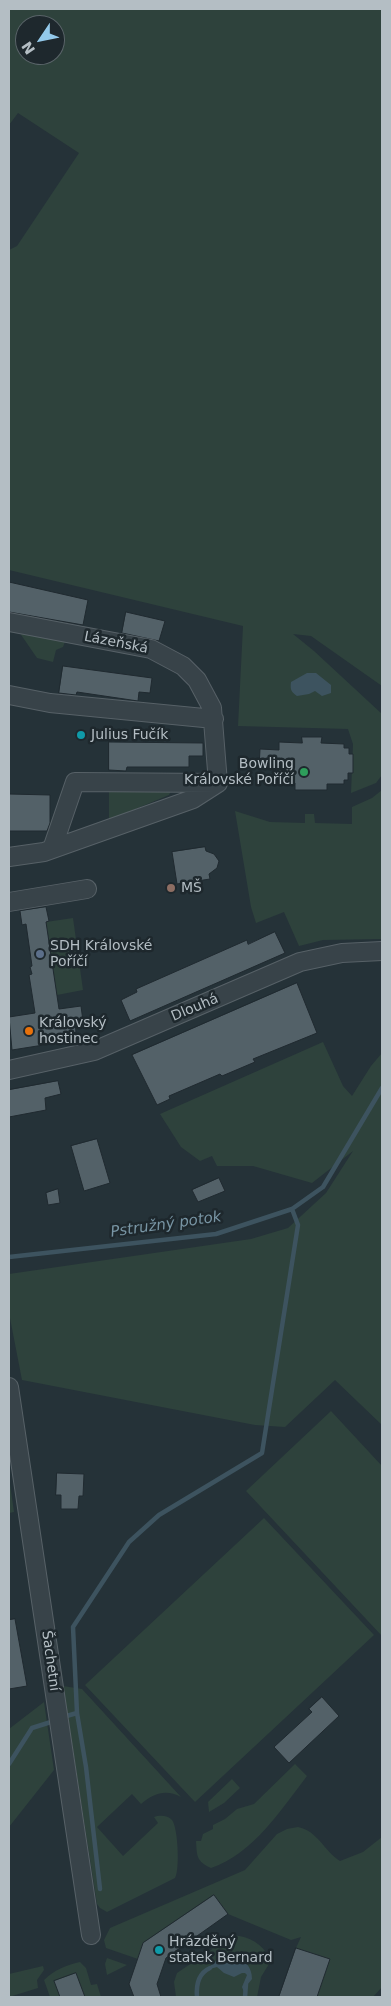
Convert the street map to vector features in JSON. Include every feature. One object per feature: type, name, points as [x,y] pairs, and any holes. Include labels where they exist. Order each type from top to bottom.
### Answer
[{"type":"street","name":"Lázeňská","points":[[9,622],[151,649],[183,666],[197,680],[212,708],[218,783]]},
{"type":"street","points":[[9,695],[50,702],[214,719]]},
{"type":"street","points":[[52,849],[75,782],[218,783]]},
{"type":"street","points":[[9,858],[52,849],[193,799],[218,783]]},
{"type":"street","points":[[9,902],[87,889]]},
{"type":"street","name":"Dlouhá","points":[[9,1070],[94,1051],[300,962],[342,953],[382,951]]},
{"type":"street","name":"Šachetní","points":[[9,1387],[91,1935]]},
{"type":"green space","points":[[9,9],[382,9],[382,686],[311,636],[293,634],[382,714],[382,775],[376,783],[351,793],[353,744],[348,729],[238,726],[243,626],[9,570],[9,250],[17,246],[79,153],[18,113],[9,125]]},
{"type":"green space","points":[[15,626],[66,639],[63,647],[56,650],[53,662],[37,658]]},
{"type":"green space","points":[[109,790],[171,791],[169,795],[109,820]]},
{"type":"green space","points":[[382,790],[382,939],[323,940],[299,946],[284,912],[256,923],[251,907],[235,811],[270,822],[305,823],[305,814],[314,814],[315,823],[352,824],[352,807],[372,798]]},
{"type":"green space","points":[[73,918],[83,990],[57,995],[46,922]]},
{"type":"green space","points":[[323,1042],[343,1086],[352,1096],[371,1066],[382,1053],[382,1425],[335,1380],[285,1427],[255,1425],[22,1380],[9,1313],[9,1274],[251,1239],[288,1228],[326,1193],[353,1151],[312,1183],[253,1166],[217,1166],[212,1156],[200,1161],[181,1147],[160,1114]]},
{"type":"green space","points":[[331,1411],[382,1466],[382,1636],[246,1491]]},
{"type":"green space","points":[[9,1477],[14,1512],[9,1513]]},
{"type":"green space","points":[[264,1518],[374,1635],[195,1802],[85,1685]]},
{"type":"green space","points":[[63,1686],[82,1689],[181,1797],[170,1793],[160,1793],[141,1804],[132,1794],[97,1827],[123,1856],[158,1823],[154,1817],[156,1816],[166,1816],[172,1820],[177,1839],[178,1858],[175,1878],[107,1912],[97,1904]]},
{"type":"green space","points":[[44,1702],[54,1770],[9,1827],[9,1729]]},
{"type":"green space","points":[[295,1764],[307,1776],[265,1830],[253,1842],[226,1861],[211,1868],[202,1863],[197,1854],[196,1841],[201,1841],[203,1834],[213,1829],[213,1825],[225,1819],[237,1809],[254,1804]]},
{"type":"green space","points":[[232,1779],[240,1788],[224,1803],[209,1812],[208,1802]]},
{"type":"green space","points":[[298,1827],[305,1829],[316,1837],[340,1861],[363,1852],[382,1837],[382,1987],[373,1997],[316,1997],[329,1959],[296,1948],[301,1937],[291,1940],[228,1914],[214,1895],[143,1943],[138,1959],[106,1948],[104,1940],[110,1928],[245,1870],[277,1834],[287,1829]]},
{"type":"green space","points":[[233,1935],[245,1937],[255,1942],[267,1953],[270,1959],[261,1977],[257,1997],[176,1997],[174,1982],[177,1973],[211,1950],[223,1938]]},
{"type":"green space","points":[[107,1958],[127,1965],[107,1975],[105,1964]]},
{"type":"green space","points":[[80,1962],[86,1968],[91,1985],[97,1984],[101,1997],[50,1997],[44,1980],[60,1968]]},
{"type":"green space","points":[[43,1966],[44,1970],[37,1980],[38,1988],[9,1997],[9,1974]]},
{"type":"water","points":[[307,673],[316,673],[331,685],[331,693],[322,696],[315,691],[309,694],[295,695],[291,690],[291,682]]},
{"type":"water","points":[[235,1955],[245,1962],[251,1971],[252,1979],[244,1989],[244,1992],[242,1987],[247,1975],[245,1973],[234,1977],[224,1973],[217,1967],[206,1970],[217,1960]]},
{"type":"building","points":[[9,582],[88,600],[83,625],[9,612]]},
{"type":"building","points":[[126,612],[165,621],[159,641],[122,633]]},
{"type":"building","points":[[63,666],[152,678],[150,693],[139,692],[138,701],[77,692],[76,695],[59,693]]},
{"type":"building","points":[[302,737],[322,737],[321,743],[344,744],[344,748],[349,748],[349,754],[353,754],[353,773],[348,773],[348,780],[344,780],[344,784],[327,784],[327,790],[295,790],[295,783],[278,783],[278,769],[259,768],[260,749],[279,750],[279,742],[302,743]]},
{"type":"building","points":[[109,742],[203,743],[203,756],[189,756],[189,767],[127,767],[126,771],[109,770]]},
{"type":"building","points":[[9,794],[50,795],[50,823],[47,831],[9,831]]},
{"type":"building","points":[[205,847],[206,851],[214,854],[219,861],[217,868],[209,874],[210,879],[177,884],[172,852]]},
{"type":"building","points":[[46,907],[49,921],[46,922],[59,1009],[81,1006],[83,1021],[75,1022],[76,1032],[73,1033],[75,1040],[12,1050],[9,1017],[35,1013],[29,975],[32,974],[30,967],[32,966],[26,924],[22,925],[20,911]]},
{"type":"building","points":[[275,932],[285,953],[130,1021],[121,1000],[137,992],[136,989],[247,940],[248,944]]},
{"type":"building","points":[[297,983],[317,1033],[253,1059],[255,1062],[222,1076],[220,1074],[169,1096],[170,1099],[157,1105],[132,1055]]},
{"type":"building","points":[[58,1081],[61,1094],[45,1098],[46,1110],[9,1117],[9,1090]]},
{"type":"building","points":[[97,1139],[110,1183],[84,1191],[71,1146]]},
{"type":"building","points":[[219,1178],[225,1191],[198,1202],[192,1190]]},
{"type":"building","points":[[58,1189],[60,1203],[48,1205],[46,1193]]},
{"type":"building","points":[[57,1473],[84,1474],[83,1496],[79,1496],[78,1509],[61,1509],[61,1495],[56,1495]]},
{"type":"building","points":[[15,1619],[27,1686],[9,1689],[9,1620]]},
{"type":"building","points":[[322,1697],[339,1716],[289,1763],[274,1747],[312,1712],[309,1709]]},
{"type":"building","name":"Hrázděný statek Bernard","points":[[214,1895],[228,1914],[166,1958],[157,1984],[161,1997],[134,1997],[129,1984],[143,1943]]},
{"type":"building","points":[[296,1948],[330,1959],[317,1997],[279,1997]]},
{"type":"building","points":[[76,1973],[85,1997],[60,1997],[54,1981]]},
{"type":"waterway","name":"Pstružný potok","points":[[9,1257],[216,1234],[292,1209],[323,1187],[382,1088]]},
{"type":"waterway","points":[[63,1717],[77,1713],[73,1627],[129,1542],[159,1515],[262,1453],[298,1225],[292,1209]]},
{"type":"waterway","points":[[77,1713],[86,1767],[100,1889]]},
{"type":"waterway","points":[[9,1764],[32,1728],[54,1721]]},
{"type":"waterway","points":[[197,1997],[199,1980],[203,1973],[210,1968]]},
{"type":"waterway","points":[[245,1997],[246,1984]]},
{"type":"place","name":"Julius Fučík","points":[[81,735]]},
{"type":"place","name":"Bowling Královské Poříčí","points":[[304,772]]},
{"type":"place","name":"MŠ","points":[[171,888]]},
{"type":"place","name":"SDH Královské Poříčí","points":[[40,954]]},
{"type":"place","name":"Královský hostinec","points":[[29,1031]]},
{"type":"place","name":"Hrázděný statek Bernard","points":[[159,1950]]}]
